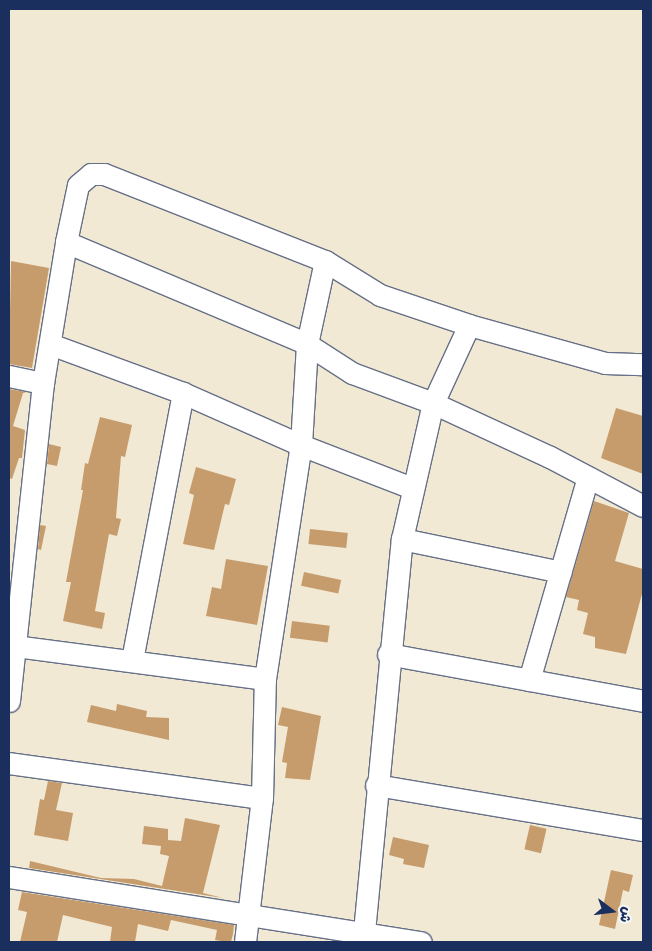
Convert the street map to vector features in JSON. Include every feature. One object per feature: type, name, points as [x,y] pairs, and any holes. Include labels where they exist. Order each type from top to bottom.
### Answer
[{"type":"street","points":[[9,701],[43,383],[66,242],[78,185],[91,174],[104,174],[325,261],[380,295],[469,326],[606,364],[643,364]]},
{"type":"street","points":[[66,242],[307,344],[352,373],[433,403],[588,477],[643,506]]},
{"type":"street","points":[[245,942],[262,798],[265,679],[301,446],[307,344],[325,261]]},
{"type":"street","points":[[363,938],[388,654],[402,539],[412,488],[433,403],[469,326]]},
{"type":"street","points":[[50,344],[183,393],[301,446],[412,488]]},
{"type":"street","points":[[9,376],[43,383]]},
{"type":"street","points":[[132,660],[183,393]]},
{"type":"street","points":[[529,680],[588,477]]},
{"type":"street","points":[[402,539],[561,572]]},
{"type":"street","points":[[15,646],[265,679]]},
{"type":"street","points":[[388,654],[643,701]]},
{"type":"street","points":[[9,763],[262,798]]},
{"type":"street","points":[[376,785],[643,830]]},
{"type":"street","points":[[9,877],[249,915],[363,938],[421,942]]},
{"type":"building","points":[[11,261],[49,268],[32,368],[9,364]]},
{"type":"building","points":[[9,389],[27,392],[23,393],[13,426],[25,430],[22,458],[19,458],[12,479],[9,478]]},
{"type":"building","points":[[616,408],[643,416],[643,474],[601,458]]},
{"type":"building","points":[[100,417],[132,425],[125,457],[121,456],[116,518],[121,519],[117,536],[109,534],[95,611],[105,613],[102,629],[63,621],[71,582],[66,582],[83,490],[81,490],[85,463],[88,464]]},
{"type":"building","points":[[49,444],[61,447],[57,466],[47,464]]},
{"type":"building","points":[[196,467],[236,479],[229,505],[225,504],[214,550],[183,544],[194,495],[189,493]]},
{"type":"building","points":[[594,501],[629,513],[615,561],[643,569],[643,590],[626,654],[595,648],[595,637],[583,634],[588,613],[577,610],[579,600],[566,597]]},
{"type":"building","points":[[40,525],[46,526],[41,550],[38,549]]},
{"type":"building","points":[[310,529],[348,533],[346,548],[308,544]]},
{"type":"building","points":[[226,559],[268,566],[257,625],[206,616],[212,587],[221,589]]},
{"type":"building","points":[[304,572],[341,580],[338,594],[301,586]]},
{"type":"building","points":[[292,621],[330,626],[328,643],[290,638]]},
{"type":"building","points":[[117,704],[147,711],[146,717],[169,718],[169,740],[87,722],[91,705],[116,711]]},
{"type":"building","points":[[282,707],[321,716],[310,780],[285,778],[287,763],[282,762],[288,727],[278,725]]},
{"type":"building","points":[[48,781],[62,783],[56,810],[73,813],[68,841],[34,835],[40,799],[44,800]]},
{"type":"building","points":[[185,818],[220,825],[203,893],[223,898],[29,868],[30,861],[101,878],[134,879],[162,886],[169,856],[160,854],[161,846],[142,844],[144,826],[168,829],[168,840],[181,841]]},
{"type":"building","points":[[530,825],[547,829],[541,853],[524,849]]},
{"type":"building","points":[[393,837],[429,845],[424,868],[403,864],[404,859],[389,855]]},
{"type":"building","points":[[611,870],[633,875],[629,892],[623,890],[615,929],[599,925]]},
{"type":"building","points":[[22,892],[234,925],[233,934],[231,942],[215,940],[217,930],[171,920],[168,931],[138,924],[135,942],[110,942],[112,927],[63,915],[57,942],[20,942],[27,912],[18,910]]}]
